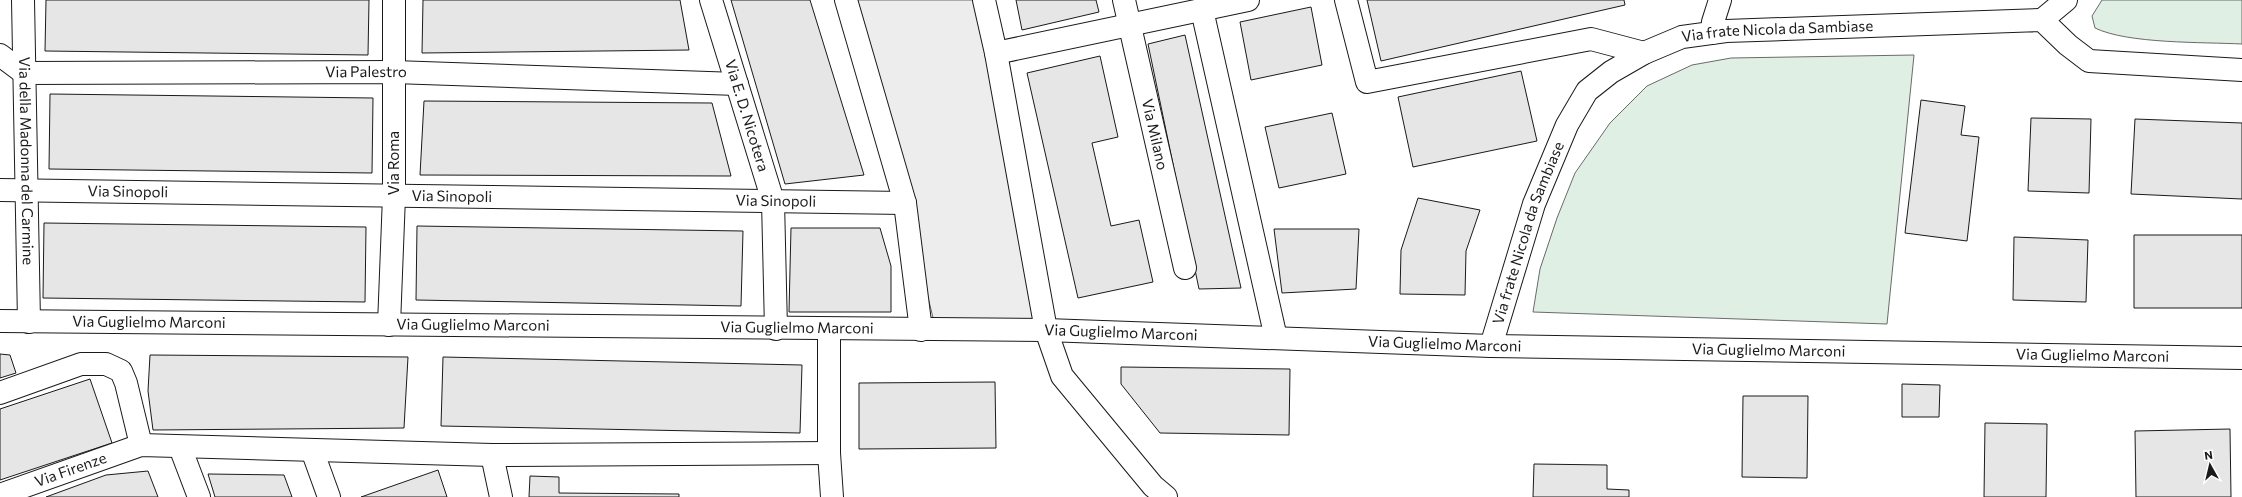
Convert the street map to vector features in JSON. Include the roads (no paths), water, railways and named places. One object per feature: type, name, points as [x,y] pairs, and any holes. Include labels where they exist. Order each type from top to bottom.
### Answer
[{"type":"street","name":"Via della Madonna del Carmine","points":[[23,0],[29,322]]},
{"type":"street","name":"Via Roma","points":[[389,325],[394,196],[394,0]]},
{"type":"street","name":"Via E. D. Nicotera","points":[[711,0],[773,201],[776,329]]},
{"type":"street","points":[[846,0],[905,203],[921,330]]},
{"type":"street","points":[[984,0],[996,53],[1046,330],[1062,376],[1153,486],[1166,497]]},
{"type":"street","name":"Via Milano","points":[[1124,0],[1185,268]]},
{"type":"street","points":[[996,53],[1248,0]]},
{"type":"street","points":[[1346,0],[1367,82],[1591,39],[1644,53]]},
{"type":"street","points":[[1712,33],[1713,22],[1720,0]]},
{"type":"street","points":[[2066,0],[2042,20],[2068,45],[2089,61],[2242,70]]},
{"type":"street","points":[[1202,10],[1276,338]]},
{"type":"street","name":"Via frate Nicola da Sambiase","points":[[1491,346],[1534,204],[1567,125],[1587,91],[1611,72],[1644,53],[1682,38],[1712,33],[1776,28],[2042,20]]},
{"type":"street","points":[[0,55],[24,73]]},
{"type":"street","name":"Via Palestro","points":[[24,73],[394,72],[737,84]]},
{"type":"street","name":"Via Sinopoli","points":[[0,190],[905,203]]},
{"type":"street","name":"Via Guglielmo Marconi","points":[[0,321],[776,329],[1046,330],[1491,346],[2242,358]]},
{"type":"street","points":[[829,329],[829,453],[832,497]]},
{"type":"street","points":[[0,393],[81,364],[106,364],[121,371],[126,384],[141,445],[492,455],[829,453]]},
{"type":"street","name":"Via Firenze","points":[[0,494],[141,445]]},
{"type":"street","points":[[180,446],[199,497]]},
{"type":"street","points":[[312,450],[329,497]]},
{"type":"street","points":[[492,455],[501,497]]}]
